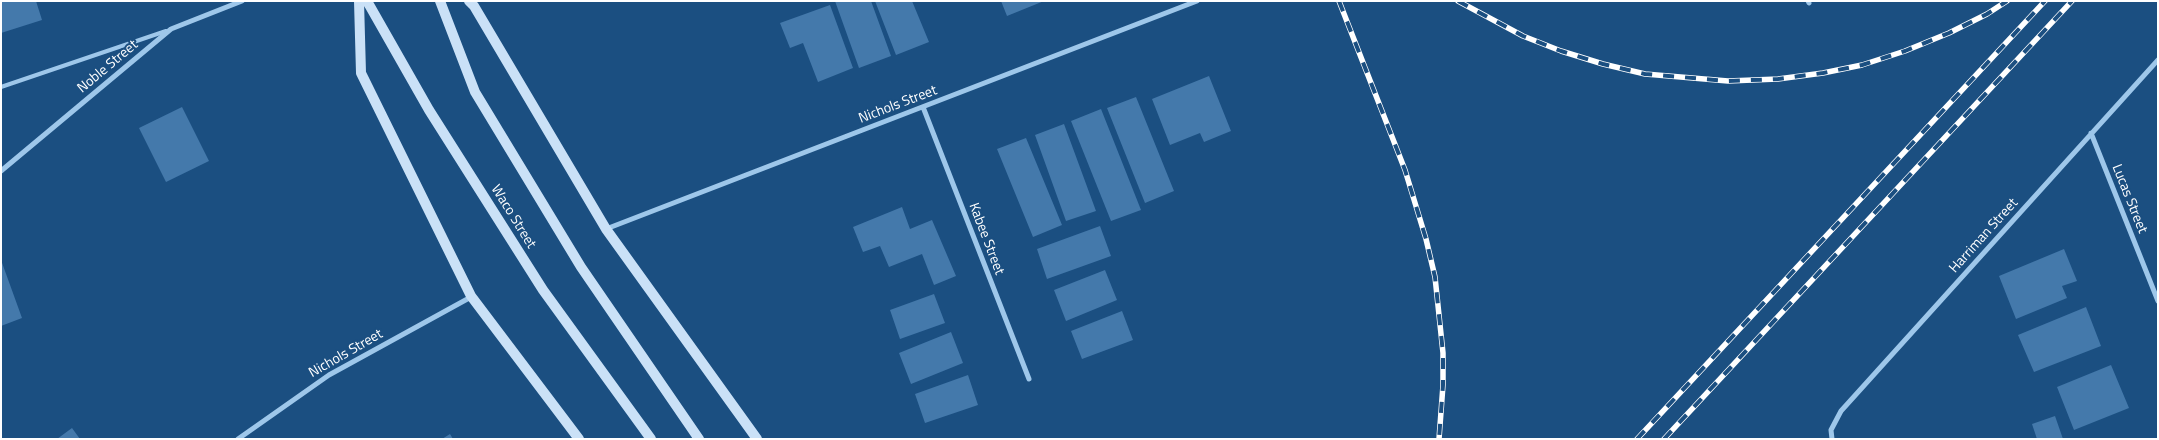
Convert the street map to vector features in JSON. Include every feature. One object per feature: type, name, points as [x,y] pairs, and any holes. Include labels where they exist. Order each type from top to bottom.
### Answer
[{"type":"main road","points":[[359,1],[361,73],[471,296],[579,439]]},
{"type":"main road","name":"Waco Street","points":[[366,1],[429,110],[543,290],[649,437]]},
{"type":"main road","points":[[440,1],[475,92],[581,267],[699,439]]},
{"type":"main road","points":[[469,1],[474,6],[606,229],[757,439]]},
{"type":"street","name":"Noble Street","points":[[1,171],[171,29],[242,1]]},
{"type":"street","name":"Nichols Street","points":[[606,229],[1197,1]]},
{"type":"street","name":"Harriman Street","points":[[1832,439],[1831,430],[1842,411],[2158,60]]},
{"type":"street","name":"Kabee Street","points":[[923,107],[1029,379]]},
{"type":"street","name":"Lucas Street","points":[[2091,133],[2158,301]]},
{"type":"street","name":"Nichols Street","points":[[238,439],[329,375],[471,296]]},
{"type":"lane","points":[[1,87],[171,29]]},
{"type":"building","points":[[1,1],[36,1],[42,20],[1,33]]},
{"type":"building","points":[[835,1],[871,1],[891,56],[859,68]]},
{"type":"building","points":[[875,1],[912,1],[929,42],[896,55]]},
{"type":"building","points":[[1001,1],[1044,1],[1007,16]]},
{"type":"building","points":[[830,5],[853,68],[818,82],[803,43],[790,48],[780,23]]},
{"type":"building","points":[[1209,76],[1231,131],[1204,142],[1200,133],[1170,145],[1152,99]]},
{"type":"building","points":[[1136,97],[1174,191],[1145,203],[1107,108]]},
{"type":"building","points":[[182,107],[209,161],[166,182],[139,128]]},
{"type":"building","points":[[1101,109],[1141,210],[1111,221],[1071,121]]},
{"type":"building","points":[[1064,124],[1096,211],[1066,221],[1035,135]]},
{"type":"building","points":[[1026,138],[1062,225],[1033,237],[997,149]]},
{"type":"building","points":[[902,207],[910,229],[932,220],[956,276],[934,285],[922,254],[889,267],[880,246],[863,252],[853,227]]},
{"type":"building","points":[[1100,226],[1111,256],[1047,279],[1037,249]]},
{"type":"building","points":[[2064,249],[2077,281],[2062,286],[2067,298],[2016,319],[1999,276]]},
{"type":"building","points":[[1,260],[22,318],[1,326]]},
{"type":"building","points":[[1105,270],[1117,300],[1066,321],[1054,290]]},
{"type":"building","points":[[934,294],[945,323],[900,339],[890,310]]},
{"type":"building","points":[[2086,307],[2101,346],[2034,372],[2018,335]]},
{"type":"building","points":[[1122,311],[1133,340],[1082,359],[1071,331]]},
{"type":"building","points":[[951,332],[963,363],[911,384],[899,353]]},
{"type":"building","points":[[2111,365],[2129,408],[2074,430],[2057,387]]},
{"type":"building","points":[[968,375],[978,405],[925,423],[915,394]]},
{"type":"building","points":[[2055,416],[2063,439],[2037,439],[2032,424]]},
{"type":"building","points":[[72,428],[80,439],[57,439]]},
{"type":"building","points":[[450,434],[453,439],[442,439]]},
{"type":"railway","points":[[1339,1],[1405,170],[1426,239],[1435,277],[1443,353],[1439,439]]},
{"type":"railway","points":[[1458,1],[1523,36],[1561,51],[1603,64],[1645,74],[1728,81],[1778,79],[1862,65],[1905,51],[1949,33],[1987,14],[2007,1]]},
{"type":"railway","points":[[1637,439],[2045,1]]},
{"type":"railway","points":[[1664,439],[2072,1]]}]
